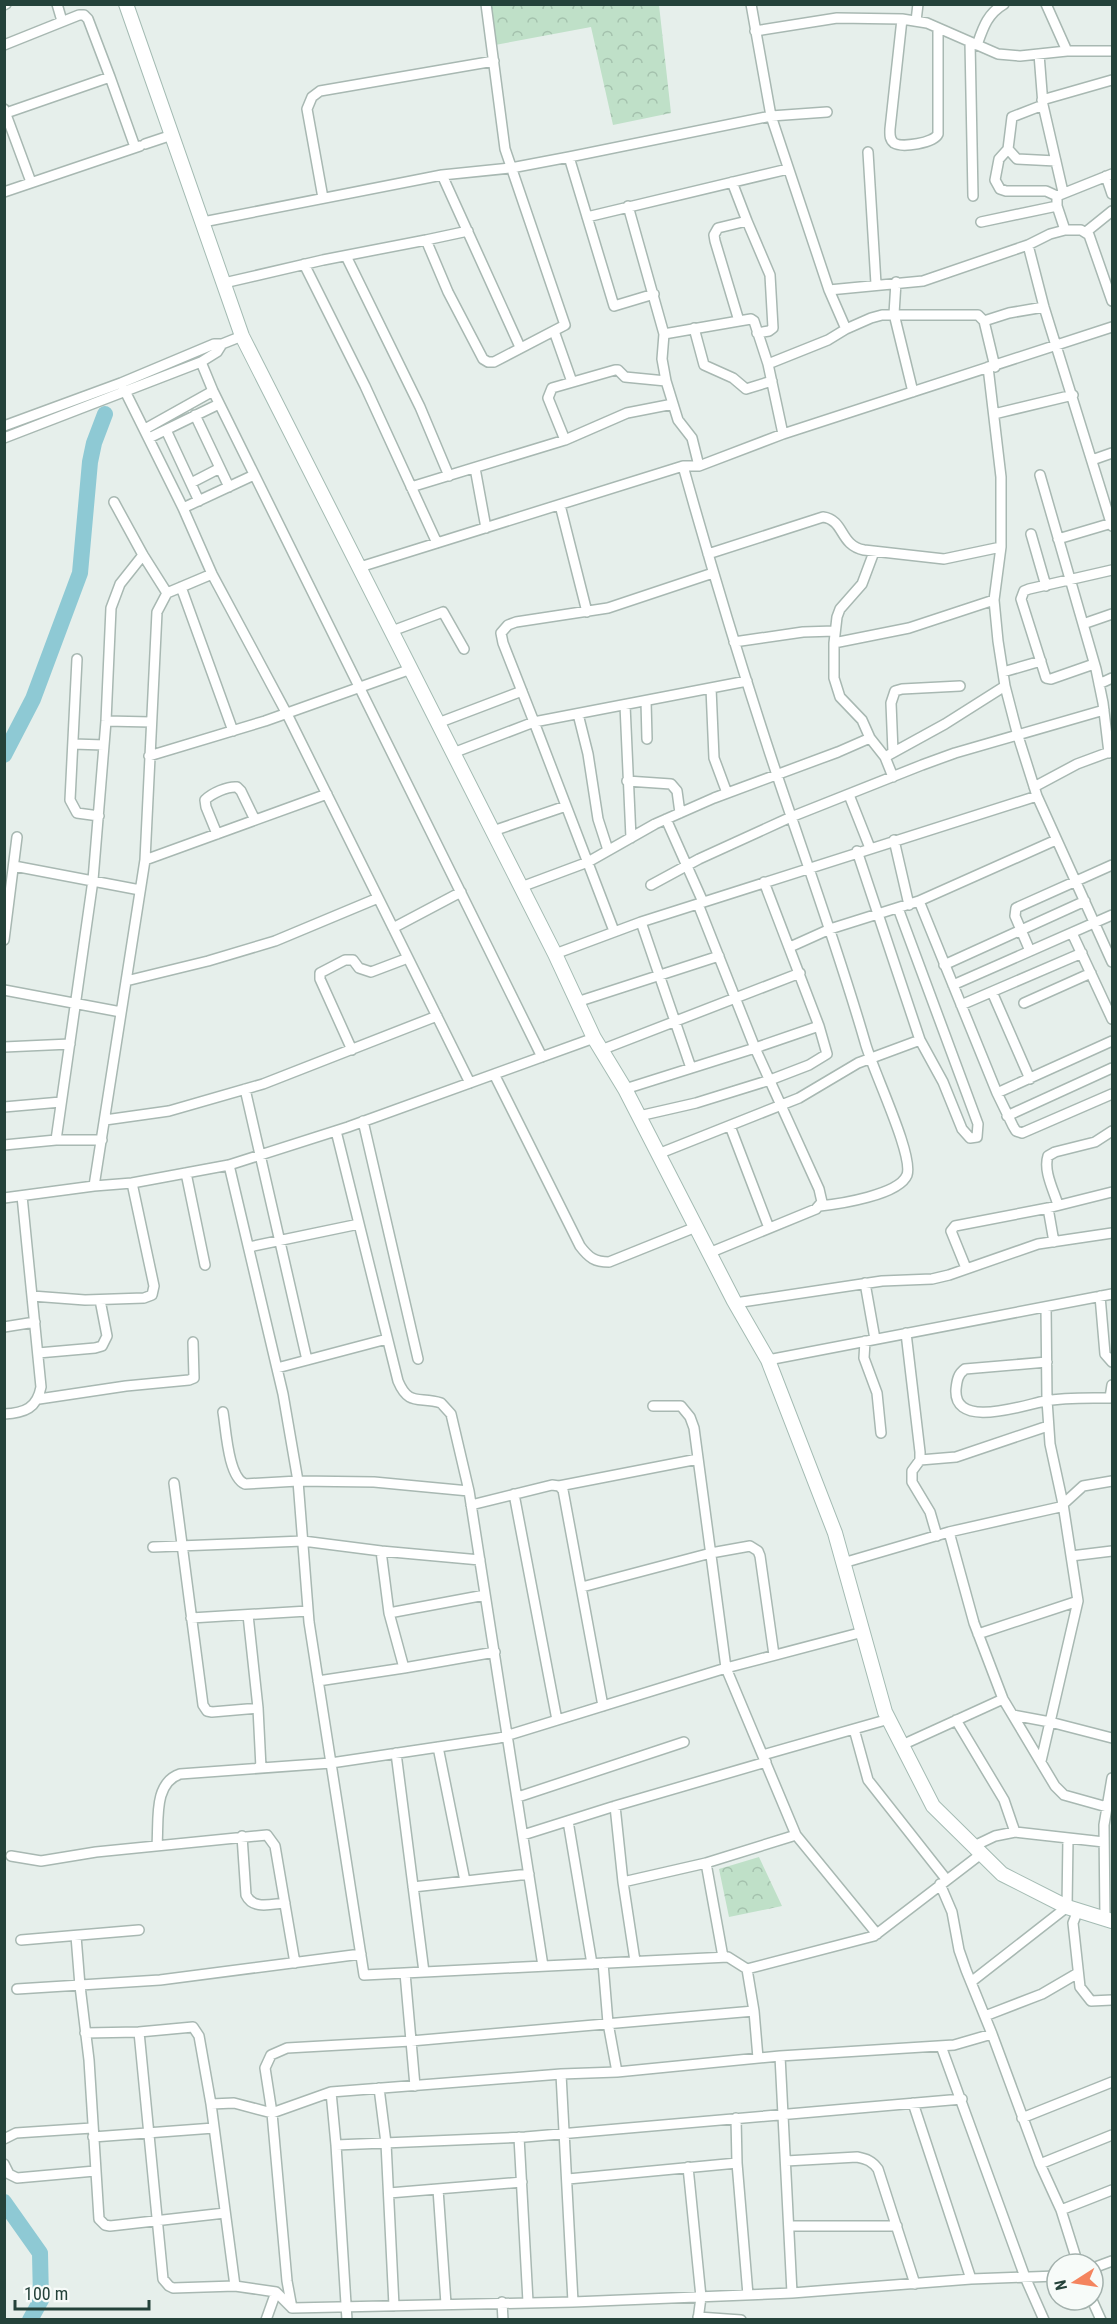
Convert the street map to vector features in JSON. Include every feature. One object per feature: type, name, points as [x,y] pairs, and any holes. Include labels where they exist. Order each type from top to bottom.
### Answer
[{"type":"main road","points":[[126,4],[242,336],[555,954],[598,1044],[625,1089],[733,1299],[768,1360],[834,1533],[889,1719],[933,1806],[1002,1874],[1073,1909],[1108,1919]]},
{"type":"street","points":[[57,4],[62,21]]},
{"type":"street","points":[[426,240],[448,292],[483,359],[494,362],[565,325],[505,149],[486,4]]},
{"type":"street","points":[[751,4],[771,116],[829,290],[846,329]]},
{"type":"street","points":[[916,21],[918,4]]},
{"type":"street","points":[[973,196],[973,44],[993,11],[1004,4]]},
{"type":"street","points":[[1046,4],[1067,51]]},
{"type":"street","points":[[4,45],[62,21],[84,15],[88,19],[140,146]]},
{"type":"street","points":[[755,31],[837,18],[902,19],[938,28],[973,44],[1008,56],[1067,51],[1113,51]]},
{"type":"street","points":[[902,19],[890,129],[890,138],[894,143],[901,145],[931,141],[936,139],[938,134],[938,28]]},
{"type":"street","points":[[1038,54],[1042,103],[1056,161],[1060,194],[1057,206],[1065,230]]},
{"type":"street","points":[[323,198],[307,109],[312,98],[320,92],[494,61]]},
{"type":"street","points":[[31,182],[5,111],[110,77]]},
{"type":"street","points":[[1113,80],[1042,103],[1012,117],[1008,149],[998,164],[995,180],[1000,189],[1006,191],[1046,191],[1060,194],[1109,175],[1113,194]]},
{"type":"street","points":[[203,222],[442,175],[511,168],[771,116],[826,112]]},
{"type":"street","points":[[4,192],[172,135]]},
{"type":"street","points":[[1008,149],[1017,159],[1056,161]]},
{"type":"street","points":[[868,152],[876,284]]},
{"type":"street","points":[[569,157],[615,306],[654,294]]},
{"type":"street","points":[[587,217],[788,169]]},
{"type":"street","points":[[442,175],[520,347]]},
{"type":"street","points":[[732,182],[771,281],[773,328],[758,333]]},
{"type":"street","points":[[628,206],[664,334],[662,349],[666,381],[678,420],[692,438],[699,466]]},
{"type":"street","points":[[981,222],[1057,206]]},
{"type":"street","points":[[829,290],[923,280],[1028,245],[1050,234],[1065,230],[1086,232],[1113,211]]},
{"type":"street","points":[[739,321],[714,235],[718,228],[747,221]]},
{"type":"street","points":[[224,283],[304,264],[468,231]]},
{"type":"street","points":[[1086,232],[1113,301]]},
{"type":"street","points":[[1028,245],[1044,307],[1112,524],[1058,539]]},
{"type":"street","points":[[346,256],[420,407],[449,476]]},
{"type":"street","points":[[304,264],[360,376],[437,543]]},
{"type":"street","points":[[897,282],[894,314],[913,392]]},
{"type":"street","points":[[984,321],[1009,313],[1044,307]]},
{"type":"street","points":[[768,364],[828,340],[870,318],[894,314],[971,314],[978,315],[984,321],[991,367],[1001,477],[1002,547],[994,600],[1005,686],[1036,791],[1095,923],[1109,943],[1113,962]]},
{"type":"street","points":[[664,334],[751,319],[754,321],[768,364],[783,434]]},
{"type":"street","points":[[694,328],[706,367],[734,378],[746,389],[771,381]]},
{"type":"street","points":[[360,567],[683,466],[699,466],[783,434],[1057,345],[1112,330]]},
{"type":"street","points":[[554,331],[572,382]]},
{"type":"street","points":[[4,426],[121,383],[213,344],[222,344],[242,336]]},
{"type":"street","points":[[4,438],[201,363],[217,352],[222,344]]},
{"type":"street","points":[[201,363],[219,404],[542,1057]]},
{"type":"street","points":[[565,440],[548,398],[552,388],[615,370],[618,370],[625,378],[666,381]]},
{"type":"street","points":[[121,383],[183,508],[212,574],[327,794],[470,1083]]},
{"type":"street","points":[[147,434],[213,391]]},
{"type":"street","points":[[994,414],[1072,395]]},
{"type":"street","points":[[147,434],[166,430],[219,404]]},
{"type":"street","points":[[411,487],[565,440],[627,413],[674,404]]},
{"type":"street","points":[[195,415],[229,487]]},
{"type":"street","points":[[166,430],[199,501]]},
{"type":"street","points":[[1092,460],[1113,453]]},
{"type":"street","points":[[683,466],[747,681],[830,929],[869,1059],[906,1153],[908,1173],[904,1181],[894,1188],[868,1197],[820,1206],[709,1252]]},
{"type":"street","points":[[191,483],[220,468]]},
{"type":"street","points":[[475,468],[486,528]]},
{"type":"street","points":[[183,508],[254,475]]},
{"type":"street","points":[[555,954],[614,931],[870,848],[1036,791],[1077,764],[1111,752],[1094,664],[1040,475]]},
{"type":"street","points":[[114,502],[166,593]]},
{"type":"street","points":[[561,505],[587,612]]},
{"type":"street","points":[[708,554],[823,517],[836,522],[847,542],[855,548],[874,552],[944,559],[1002,547]]},
{"type":"street","points":[[1030,534],[1046,586]]},
{"type":"street","points":[[874,552],[862,584],[840,609],[834,643],[834,678],[838,692],[862,720],[870,738],[889,755]]},
{"type":"street","points":[[56,1140],[93,880],[113,600],[120,584],[143,555]]},
{"type":"street","points":[[1094,664],[1046,678],[1021,599],[1024,591],[1113,570]]},
{"type":"street","points":[[614,931],[503,644],[501,633],[504,628],[516,622],[608,608],[713,573]]},
{"type":"street","points":[[94,1186],[145,860],[157,612],[166,593],[212,574]]},
{"type":"street","points":[[181,587],[233,731]]},
{"type":"street","points":[[834,643],[909,628],[994,600]]},
{"type":"street","points":[[392,631],[443,612],[464,649]]},
{"type":"street","points":[[1083,624],[1113,614]]},
{"type":"street","points":[[735,642],[803,632],[836,631]]},
{"type":"street","points":[[77,659],[71,805],[77,813],[99,816]]},
{"type":"street","points":[[1003,672],[1041,661]]},
{"type":"street","points":[[149,756],[286,714],[411,669]]},
{"type":"street","points":[[1099,684],[1113,678]]},
{"type":"street","points":[[453,753],[534,722],[747,681]]},
{"type":"street","points":[[893,777],[889,755],[891,703],[895,691],[960,686]]},
{"type":"street","points":[[889,755],[945,724],[1005,686]]},
{"type":"street","points":[[711,688],[714,758],[727,793]]},
{"type":"street","points":[[438,723],[522,691]]},
{"type":"street","points":[[646,701],[647,739]]},
{"type":"street","points":[[625,705],[631,838]]},
{"type":"street","points":[[651,885],[792,817],[893,777],[956,753],[1104,710]]},
{"type":"street","points":[[579,714],[598,819],[608,850]]},
{"type":"street","points":[[106,721],[151,722]]},
{"type":"street","points":[[521,887],[588,862],[680,813],[870,738]]},
{"type":"street","points":[[73,744],[104,745]]},
{"type":"street","points":[[627,781],[671,784],[676,791],[680,813]]},
{"type":"street","points":[[218,834],[206,807],[206,800],[210,795],[237,787],[241,790],[255,820]]},
{"type":"street","points":[[145,860],[327,794]]},
{"type":"street","points":[[849,795],[870,848]]},
{"type":"street","points":[[493,831],[567,806]]},
{"type":"street","points":[[666,819],[687,866],[755,1048],[819,1189],[822,1202],[820,1206]]},
{"type":"street","points":[[4,940],[17,837]]},
{"type":"street","points":[[894,840],[914,903],[945,965],[997,1093],[1016,1131],[1026,1133],[1113,1094]]},
{"type":"street","points":[[790,947],[830,929],[914,903],[1056,840]]},
{"type":"street","points":[[857,852],[920,1040],[943,1083],[962,1129],[970,1138],[978,1137],[978,1124],[971,1102],[898,908]]},
{"type":"street","points":[[1030,951],[1015,916],[1014,911],[1018,906],[1113,864]]},
{"type":"street","points":[[14,866],[140,890]]},
{"type":"street","points":[[639,1116],[696,1103],[770,1080],[809,1065],[828,1054],[800,973],[764,882]]},
{"type":"street","points":[[393,928],[461,892]]},
{"type":"street","points":[[126,981],[208,961],[275,941],[378,898]]},
{"type":"street","points":[[945,965],[1085,901]]},
{"type":"street","points":[[953,985],[1113,915]]},
{"type":"street","points":[[641,922],[691,1068]]},
{"type":"street","points":[[1072,933],[1112,1018]]},
{"type":"street","points":[[961,1005],[1082,953]]},
{"type":"street","points":[[578,1002],[719,956]]},
{"type":"street","points":[[352,1050],[320,979],[320,973],[345,960],[353,960],[366,972],[371,972],[408,958]]},
{"type":"street","points":[[4,1198],[132,1183],[229,1164],[336,1131],[542,1057],[598,1044],[674,1021],[800,973]]},
{"type":"street","points":[[1024,1004],[1091,973]]},
{"type":"street","points":[[4,990],[121,1012]]},
{"type":"street","points":[[992,992],[1030,1079]]},
{"type":"street","points":[[105,1120],[169,1111],[245,1089],[437,1016]]},
{"type":"street","points":[[625,1089],[819,1026]]},
{"type":"street","points":[[658,1154],[800,1098],[858,1063],[920,1040]]},
{"type":"street","points":[[997,1093],[1113,1041]]},
{"type":"street","points":[[4,1047],[70,1044]]},
{"type":"street","points":[[1007,1116],[1113,1068]]},
{"type":"street","points":[[494,1074],[580,1246],[587,1255],[599,1262],[609,1262],[696,1227]]},
{"type":"street","points":[[245,1089],[307,1360]]},
{"type":"street","points":[[4,1107],[61,1102]]},
{"type":"street","points":[[363,1121],[418,1359]]},
{"type":"street","points":[[730,1126],[769,1228]]},
{"type":"street","points":[[336,1131],[398,1381],[407,1396],[414,1400],[441,1403],[451,1414],[469,1491],[543,1966]]},
{"type":"street","points":[[1058,1205],[1047,1169],[1048,1156],[1055,1152],[1095,1142],[1113,1131]]},
{"type":"street","points":[[4,1145],[56,1140],[102,1140]]},
{"type":"street","points":[[229,1164],[283,1394],[298,1481],[308,1611],[364,1975],[723,1957],[728,1957],[747,1969],[877,1934],[995,1836],[1015,1832],[1104,1842]]},
{"type":"street","points":[[186,1173],[205,1265]]},
{"type":"street","points":[[32,1296],[100,1300],[144,1298],[154,1292],[132,1183]]},
{"type":"street","points":[[966,1268],[951,1231],[952,1227],[1048,1208],[1113,1192]]},
{"type":"street","points":[[4,1414],[26,1410],[34,1405],[39,1399],[41,1387],[22,1196]]},
{"type":"street","points":[[1048,1208],[1054,1242]]},
{"type":"street","points":[[249,1247],[359,1224]]},
{"type":"street","points":[[733,1299],[865,1283],[932,1279],[1038,1244],[1113,1233]]},
{"type":"street","points":[[865,1283],[870,1340],[864,1358],[877,1393],[881,1433]]},
{"type":"street","points":[[768,1360],[1113,1294]]},
{"type":"street","points":[[1100,1296],[1105,1354],[1113,1362]]},
{"type":"street","points":[[38,1353],[102,1346],[107,1336],[100,1300]]},
{"type":"street","points":[[1041,1761],[1078,1601],[1048,1426],[1046,1307]]},
{"type":"street","points":[[4,1327],[35,1322]]},
{"type":"street","points":[[906,1333],[920,1457],[912,1471],[912,1482],[930,1512],[937,1536]]},
{"type":"street","points":[[277,1368],[387,1339]]},
{"type":"street","points":[[39,1399],[126,1386],[189,1380],[194,1378],[195,1372],[193,1342]]},
{"type":"street","points":[[1047,1362],[965,1369],[958,1377],[956,1397],[961,1407],[980,1412],[1020,1408],[1047,1400],[1111,1399],[1113,1385]]},
{"type":"street","points":[[653,1406],[677,1405],[686,1411],[694,1428],[726,1668],[796,1835],[877,1934]]},
{"type":"street","points":[[223,1412],[234,1473],[240,1482],[251,1485],[298,1481],[374,1482],[469,1491]]},
{"type":"street","points":[[920,1457],[956,1457],[1048,1426]]},
{"type":"street","points":[[471,1505],[552,1485],[559,1486],[698,1459]]},
{"type":"street","points":[[843,1563],[949,1532],[1060,1507],[1083,1486],[1113,1480]]},
{"type":"street","points":[[174,1483],[204,1708],[212,1712],[258,1708]]},
{"type":"street","points":[[559,1486],[565,1495],[603,1706]]},
{"type":"street","points":[[514,1494],[557,1720]]},
{"type":"street","points":[[949,1532],[978,1634],[1003,1699],[1055,1786],[1064,1795],[1107,1807]]},
{"type":"street","points":[[153,1547],[303,1541],[480,1560]]},
{"type":"street","points":[[582,1587],[746,1546],[758,1551],[774,1655]]},
{"type":"street","points":[[381,1551],[389,1613],[404,1668]]},
{"type":"street","points":[[1071,1556],[1113,1551]]},
{"type":"street","points":[[389,1613],[485,1595]]},
{"type":"street","points":[[978,1634],[1078,1601]]},
{"type":"street","points":[[191,1618],[308,1611]]},
{"type":"street","points":[[248,1614],[258,1708],[261,1768]]},
{"type":"street","points":[[157,1845],[161,1790],[171,1777],[180,1774],[331,1763],[508,1735],[726,1668],[862,1632]]},
{"type":"street","points":[[318,1681],[495,1652]]},
{"type":"street","points":[[902,1745],[1003,1699]]},
{"type":"street","points":[[1013,1715],[1113,1738]]},
{"type":"street","points":[[524,1835],[889,1719]]},
{"type":"street","points":[[956,1720],[1004,1800],[1015,1832]]},
{"type":"street","points":[[854,1729],[868,1780],[943,1881],[959,1950],[1040,2164],[1061,2210],[1074,2252]]},
{"type":"street","points":[[518,1797],[684,1742]]},
{"type":"street","points":[[438,1747],[465,1881]]},
{"type":"street","points":[[396,1753],[424,1972]]},
{"type":"street","points":[[1108,1919],[1108,1878],[1104,1842],[1112,1780]]},
{"type":"street","points":[[615,1806],[635,1961]]},
{"type":"street","points":[[568,1821],[592,1964]]},
{"type":"street","points":[[11,1856],[41,1861],[96,1852],[267,1835],[273,1840],[295,1963]]},
{"type":"street","points":[[623,1881],[706,1863],[796,1835]]},
{"type":"street","points":[[242,1836],[246,1895],[249,1902],[256,1905],[285,1903]]},
{"type":"street","points":[[1068,1838],[1072,1923],[1080,1987],[1091,2001],[1113,2000]]},
{"type":"street","points":[[706,1863],[723,1957]]},
{"type":"street","points":[[413,1887],[529,1874]]},
{"type":"street","points":[[971,1982],[1073,1909]]},
{"type":"street","points":[[21,1940],[138,1930]]},
{"type":"street","points":[[76,1936],[97,2215],[101,2223],[110,2226],[225,2213]]},
{"type":"street","points":[[17,1989],[160,1980],[361,1954]]},
{"type":"street","points":[[603,1963],[608,2023],[617,2072]]},
{"type":"street","points":[[747,1969],[758,2058]]},
{"type":"street","points":[[405,1973],[415,2086]]},
{"type":"street","points":[[985,2016],[1042,1994],[1078,1973]]},
{"type":"street","points":[[292,2308],[287,2281],[272,2113],[265,2068],[271,2055],[287,2048],[411,2041],[754,2011]]},
{"type":"street","points":[[85,2033],[139,2032],[189,2026],[196,2029],[211,2104],[235,2286]]},
{"type":"street","points":[[139,2032],[162,2274],[169,2286],[235,2286],[276,2292],[292,2308],[701,2297],[792,2293],[971,2279],[1045,2276]]},
{"type":"street","points":[[211,2104],[234,2103],[272,2113],[331,2092],[561,2074],[617,2072],[780,2056],[954,2045],[992,2034]]},
{"type":"street","points":[[941,2046],[1025,2277],[1044,2319]]},
{"type":"street","points":[[780,2056],[792,2293]]},
{"type":"street","points":[[561,2074],[573,2302]]},
{"type":"street","points":[[1022,2118],[1113,2082]]},
{"type":"street","points":[[379,2088],[386,2143],[394,2306]]},
{"type":"street","points":[[331,2092],[347,2319]]},
{"type":"street","points":[[336,2145],[519,2137],[962,2099]]},
{"type":"street","points":[[913,2103],[971,2279]]},
{"type":"street","points":[[736,2118],[737,2163],[748,2295]]},
{"type":"street","points":[[4,2139],[16,2133],[148,2134],[214,2128]]},
{"type":"street","points":[[1040,2164],[1113,2135]]},
{"type":"street","points":[[519,2137],[528,2302]]},
{"type":"street","points":[[786,2161],[867,2158],[878,2169],[915,2284]]},
{"type":"street","points":[[568,2179],[737,2163]]},
{"type":"street","points":[[4,2164],[9,2174],[17,2178],[95,2171]]},
{"type":"street","points":[[688,2167],[701,2297],[698,2318],[741,2319]]},
{"type":"street","points":[[389,2193],[522,2182]]},
{"type":"street","points":[[438,2189],[446,2304]]},
{"type":"street","points":[[1061,2210],[1113,2190]]},
{"type":"street","points":[[789,2226],[897,2226]]},
{"type":"street","points":[[266,2319],[276,2292]]},
{"type":"street","points":[[502,2302],[503,2319]]},
{"type":"green space","points":[[489,5],[659,5],[671,113],[613,125],[591,27],[495,45]]},
{"type":"green space","points":[[759,1857],[782,1906],[729,1917],[719,1869]]},
{"type":"waterway","points":[[4,755],[33,699],[80,573],[90,462],[94,443],[105,414]]},
{"type":"waterway","points":[[4,2202],[40,2253],[41,2300],[30,2320]]}]
